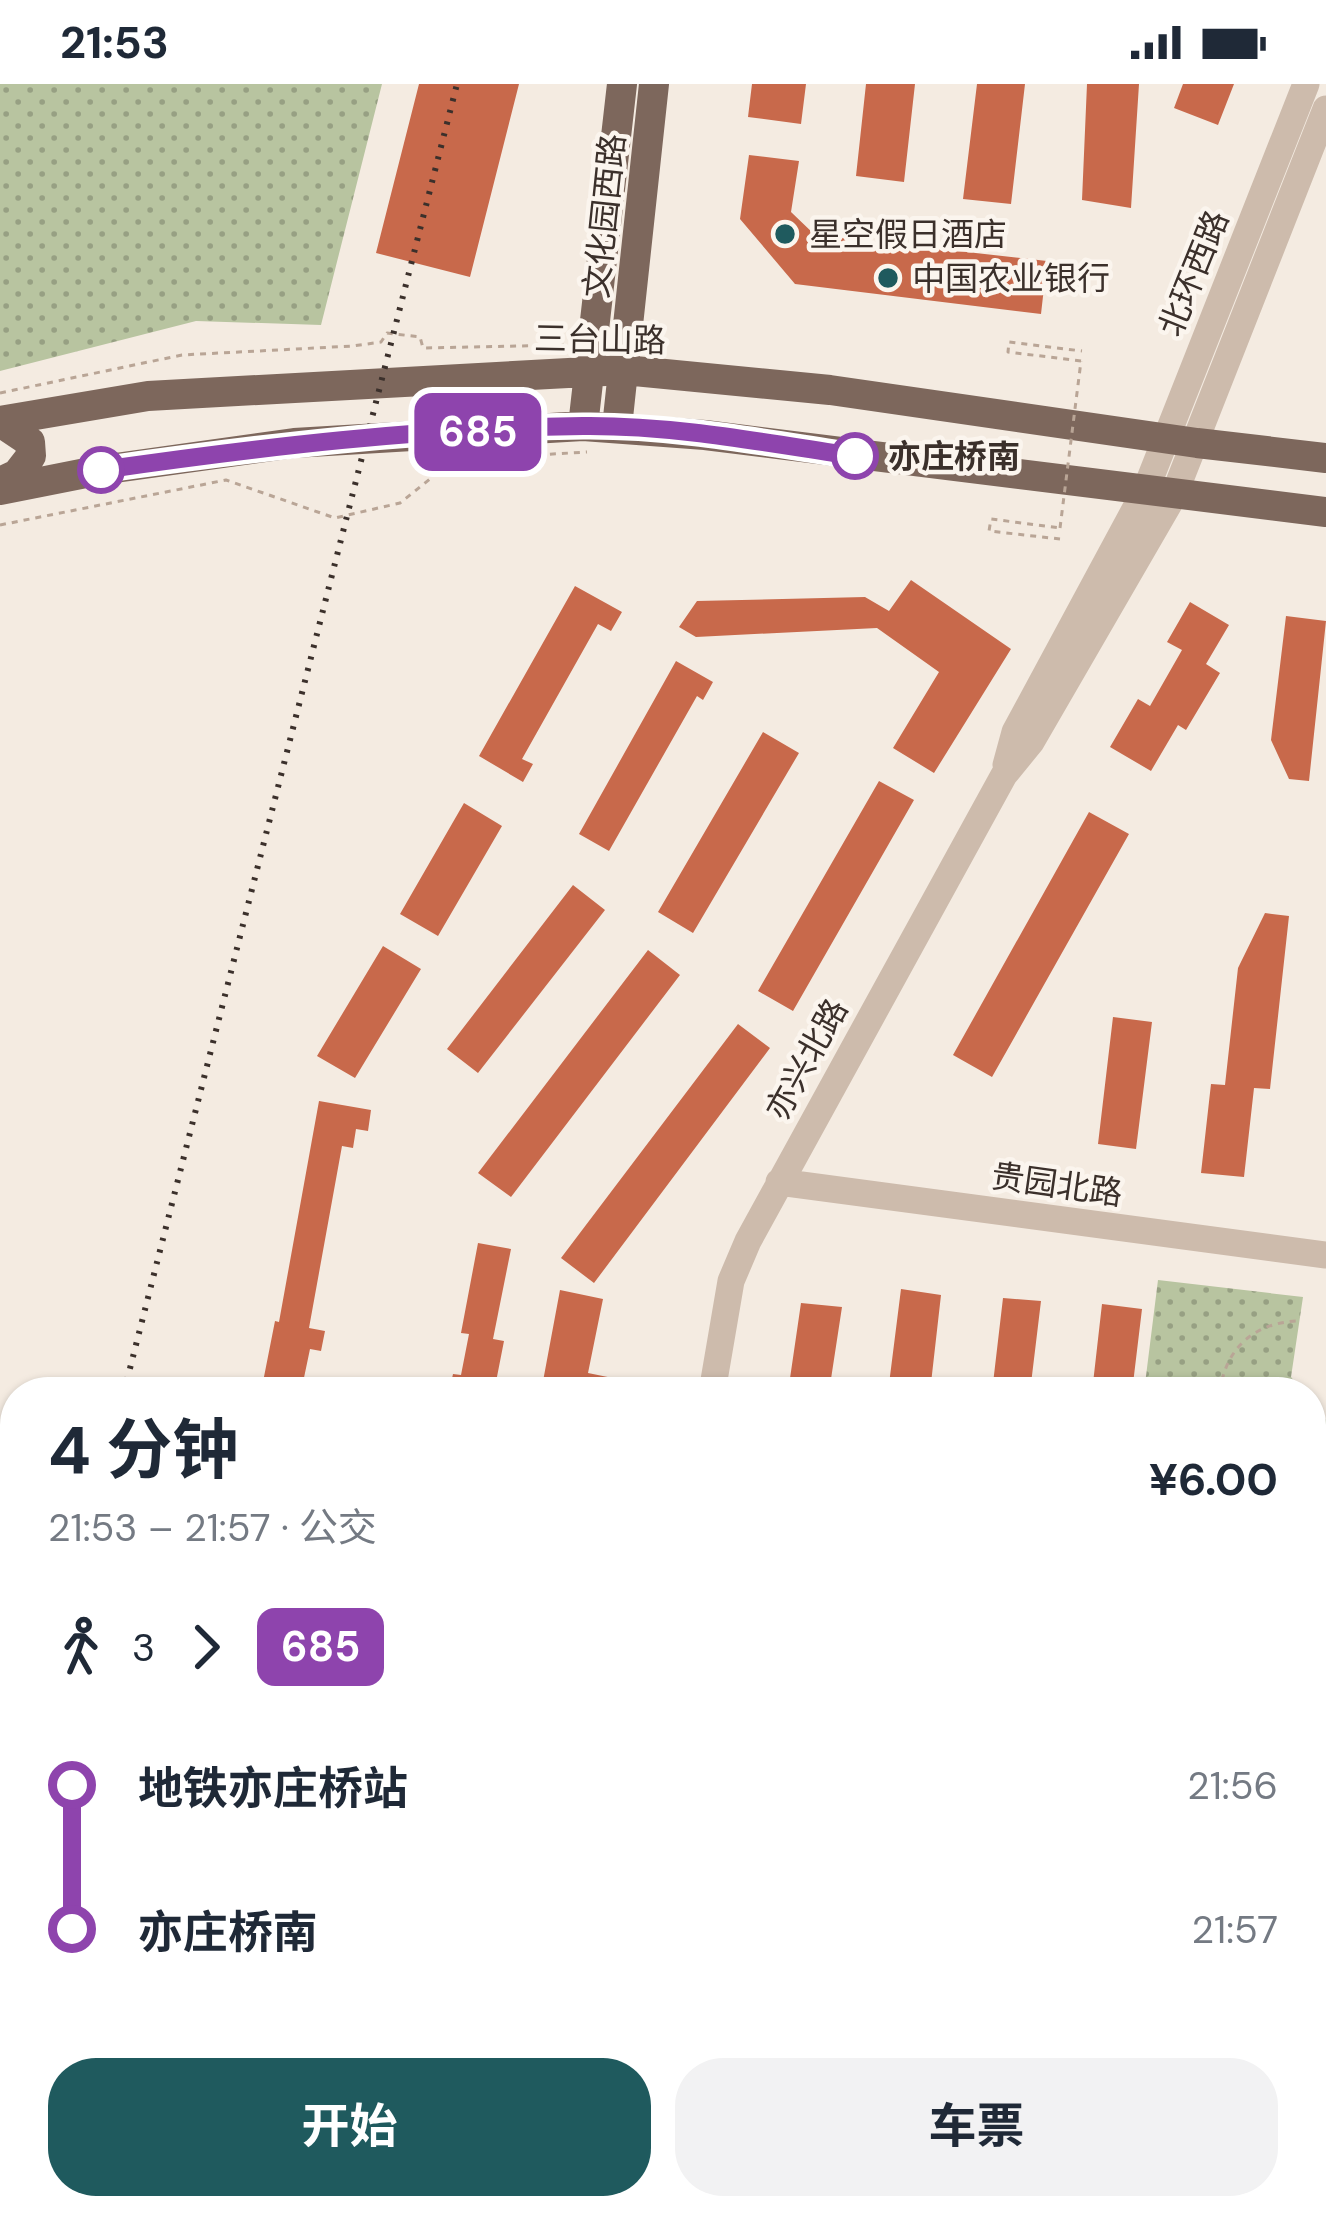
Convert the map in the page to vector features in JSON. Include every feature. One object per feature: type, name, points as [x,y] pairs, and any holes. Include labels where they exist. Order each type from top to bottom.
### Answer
[{"type":"main road","name":"文化园西路","points":[[584,426],[622,84]]},
{"type":"main road","name":"文化园西路","points":[[617,427],[655,84]]},
{"type":"main road","name":"三台山路","points":[[0,422],[148,396],[590,358],[624,370],[830,390],[1326,458]]},
{"type":"main road","points":[[0,422],[30,442],[32,456],[0,486]]},
{"type":"main road","points":[[0,486],[293,442],[584,426],[1326,512]]},
{"type":"street","name":"北环西路","points":[[1182,441],[1306,84]]},
{"type":"street","name":"北环西路","points":[[1160,492],[1326,109]]},
{"type":"street","name":"亦兴北路","points":[[715,1377],[731,1281],[779,1183],[1004,775],[1015,732],[1160,492]]},
{"type":"street","name":"贵园北路","points":[[779,1183],[1326,1255]]},
{"type":"path","points":[[0,393],[182,355],[368,344],[381,342],[387,333],[420,337],[423,348],[590,358]]},
{"type":"path","points":[[1060,539],[989,531],[991,519],[1060,528],[1081,362],[1008,352],[1009,342],[1082,351]]},
{"type":"path","points":[[498,457],[583,455],[617,427]]},
{"type":"path","points":[[0,525],[226,480],[335,518],[400,503],[456,458]]},
{"type":"path","points":[[1222,1377],[1247,1338],[1276,1322],[1299,1321]]},
{"type":"green space","points":[[0,84],[382,84],[321,325],[196,321],[0,371]]},
{"type":"green space","points":[[1158,1280],[1303,1297],[1291,1377],[1146,1377]]},
{"type":"building","points":[[419,84],[519,84],[470,277],[376,253]]},
{"type":"building","points":[[752,84],[806,84],[801,124],[748,117]]},
{"type":"building","points":[[866,84],[915,84],[904,182],[856,176]]},
{"type":"building","points":[[977,84],[1025,84],[1011,204],[963,199]]},
{"type":"building","points":[[1087,84],[1139,84],[1131,208],[1082,200]]},
{"type":"building","points":[[1183,84],[1234,84],[1218,125],[1174,108]]},
{"type":"building","points":[[749,155],[799,161],[791,212],[815,235],[1047,261],[1041,314],[795,284],[740,219]]},
{"type":"building","points":[[911,580],[1011,649],[934,773],[893,748],[939,672],[877,628],[696,637],[679,627],[697,601],[865,597],[889,611]]},
{"type":"building","points":[[575,586],[622,612],[611,631],[598,624],[522,759],[533,764],[523,782],[479,756]]},
{"type":"building","points":[[1190,602],[1229,625],[1206,664],[1220,673],[1186,730],[1178,725],[1151,771],[1110,747],[1138,699],[1150,706],[1182,650],[1167,642]]},
{"type":"building","points":[[1286,616],[1326,621],[1309,781],[1289,779],[1271,740]]},
{"type":"building","points":[[676,661],[713,682],[703,700],[697,696],[609,851],[579,834]]},
{"type":"building","points":[[763,732],[799,753],[693,933],[658,912]]},
{"type":"building","points":[[879,781],[914,800],[793,1011],[758,991]]},
{"type":"building","points":[[464,803],[502,826],[438,936],[400,914]]},
{"type":"building","points":[[1089,812],[1129,834],[992,1077],[953,1055]]},
{"type":"building","points":[[573,885],[605,910],[478,1073],[447,1049]]},
{"type":"building","points":[[1265,913],[1289,916],[1270,1089],[1254,1088],[1244,1177],[1201,1173],[1211,1084],[1225,1085],[1238,968]]},
{"type":"building","points":[[383,946],[421,969],[355,1078],[317,1056]]},
{"type":"building","points":[[648,950],[680,975],[511,1197],[478,1173]]},
{"type":"building","points":[[1113,1017],[1152,1022],[1136,1149],[1098,1144]]},
{"type":"building","points":[[738,1024],[770,1048],[594,1283],[561,1258]]},
{"type":"building","points":[[319,1101],[371,1110],[368,1131],[356,1129],[353,1148],[342,1146],[309,1328],[325,1331],[321,1351],[310,1349],[304,1377],[264,1377],[275,1321],[279,1322]]},
{"type":"building","points":[[478,1243],[511,1249],[493,1339],[504,1341],[497,1377],[452,1377],[461,1375],[469,1334],[461,1333]]},
{"type":"building","points":[[901,1289],[941,1295],[932,1377],[890,1377]]},
{"type":"building","points":[[560,1290],[603,1299],[588,1373],[608,1377],[544,1377]]},
{"type":"building","points":[[1003,1298],[1041,1301],[1032,1377],[994,1377]]},
{"type":"building","points":[[801,1303],[842,1307],[831,1377],[790,1377]]},
{"type":"building","points":[[1102,1304],[1142,1309],[1134,1377],[1094,1377]]},
{"type":"railway","points":[[128,1377],[457,84]]},
{"type":"bus line","name":"685","points":[[101,470],[293,442],[584,426],[705,435],[855,456]]},
{"type":"place","name":"星空假日酒店","points":[[785,234]]},
{"type":"place","name":"中国农业银行","points":[[888,278]]},
{"type":"place","name":"亦庄桥南","points":[[855,456]]}]
